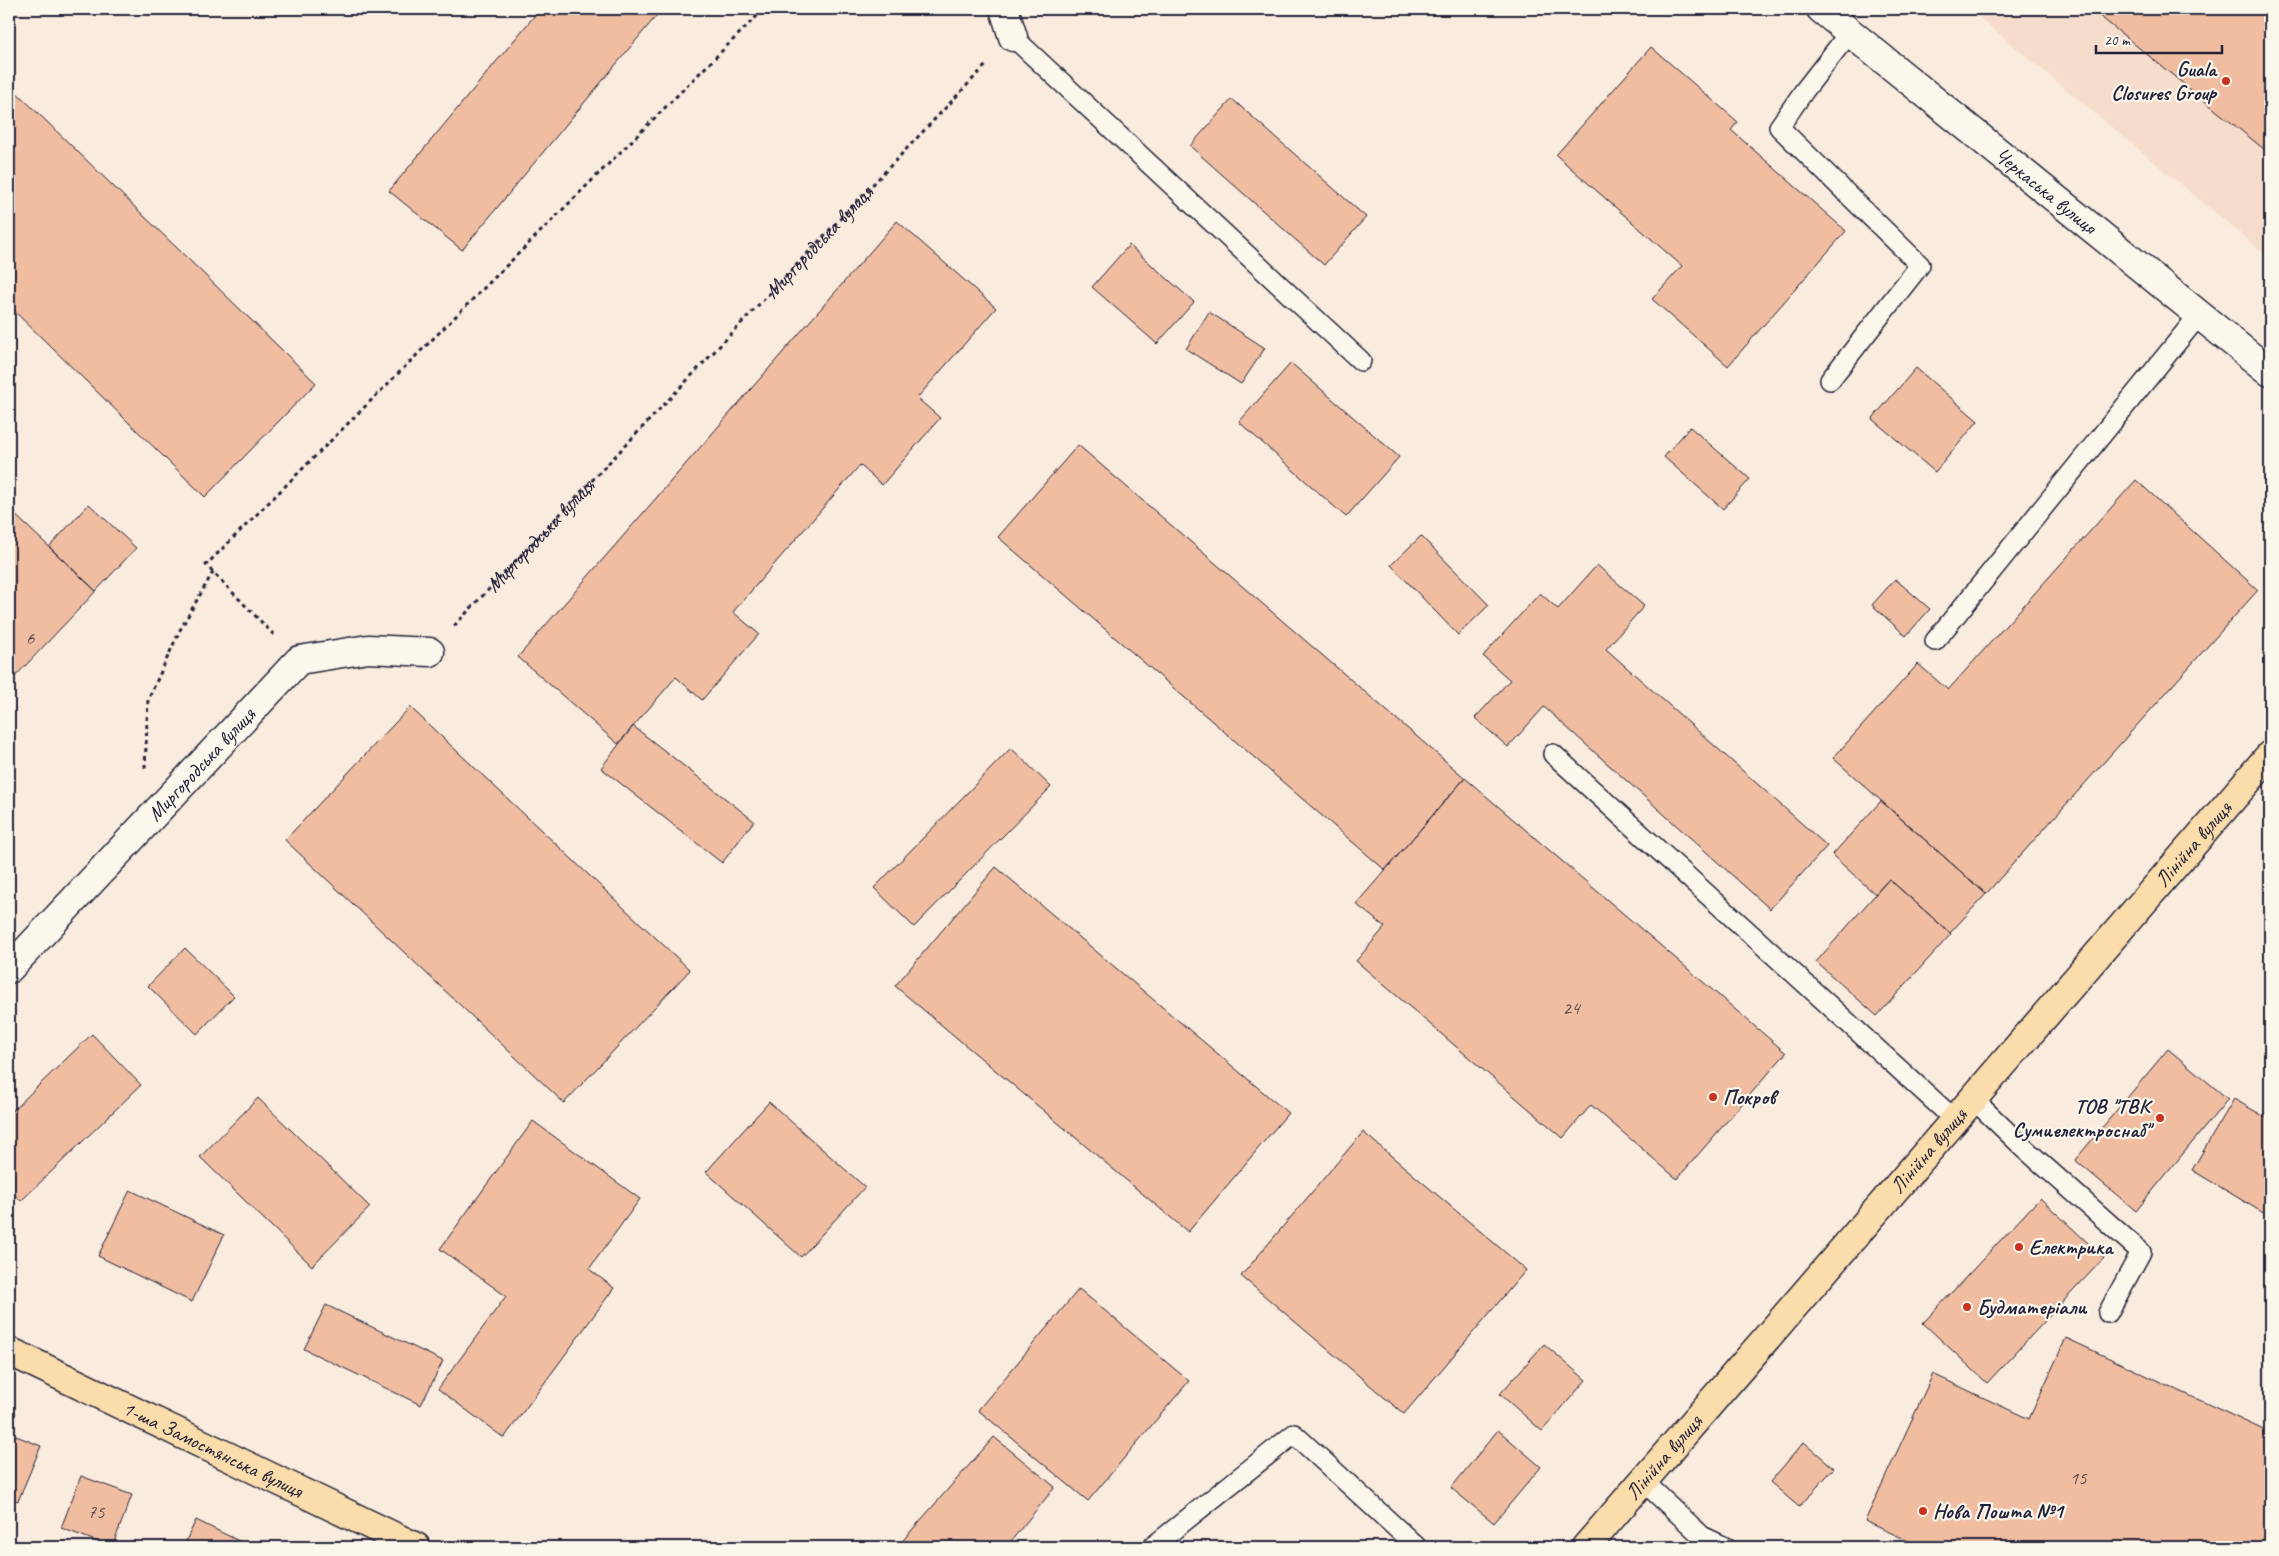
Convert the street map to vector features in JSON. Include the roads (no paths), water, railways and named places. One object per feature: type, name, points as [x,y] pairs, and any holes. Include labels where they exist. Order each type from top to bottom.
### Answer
[{"type":"main road","name":"Лінійна вулиця","points":[[1586,1547],[2270,755]]},
{"type":"main road","name":"1-ша Замостянська вулиця","points":[[9,1351],[416,1547]]},
{"type":"street","points":[[1004,9],[1013,37]]},
{"type":"street","name":"Черкаська вулиця","points":[[1821,9],[2270,372]]},
{"type":"street","name":"Миргородська вулиця","points":[[9,969],[299,660],[368,649],[430,652]]},
{"type":"lane","points":[[1830,380],[1920,265],[1779,127],[1804,91],[1850,32]]},
{"type":"lane","points":[[1013,37],[1361,361]]},
{"type":"lane","points":[[1935,641],[2199,315]]},
{"type":"lane","points":[[1553,754],[1955,1120]]},
{"type":"lane","points":[[1973,1099],[2024,1148],[2141,1252],[2108,1313]]},
{"type":"lane","points":[[1152,1547],[1294,1434],[1417,1547]]},
{"type":"lane","points":[[1643,1481],[1702,1536],[1724,1547]]},
{"type":"place","name":"Guala Closures Group","points":[[2226,81]]},
{"type":"place","name":"Покров","points":[[1713,1097]]},
{"type":"place","name":"ТОВ \"ТВК Сумиелектроснаб\"","points":[[2160,1118]]},
{"type":"place","name":"Електрика","points":[[2019,1247]]},
{"type":"place","name":"Будматеріали","points":[[1967,1307]]},
{"type":"place","name":"Нова Пошта №1","points":[[1923,1511]]}]
